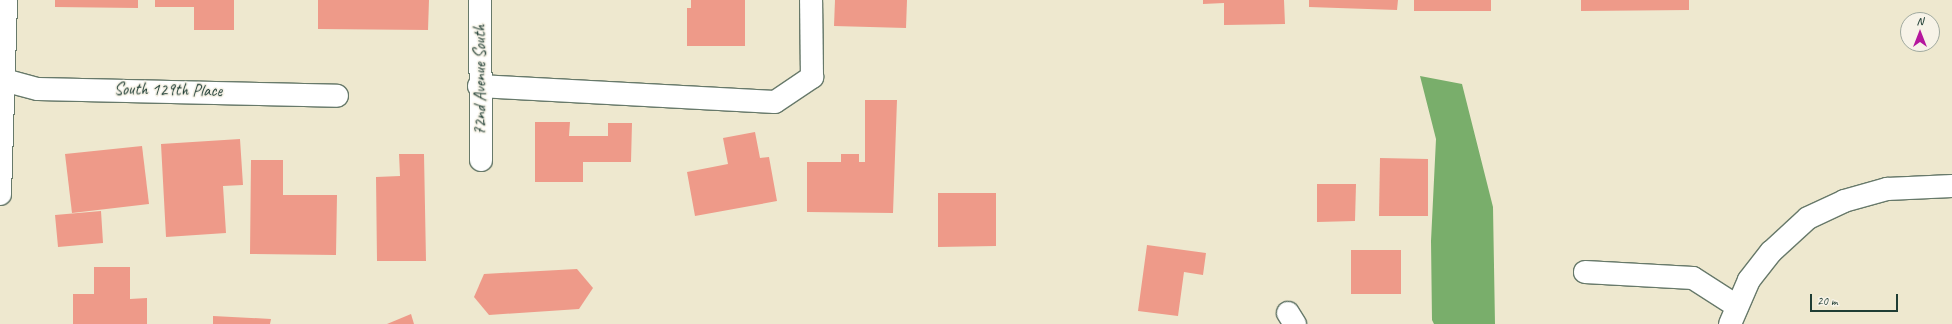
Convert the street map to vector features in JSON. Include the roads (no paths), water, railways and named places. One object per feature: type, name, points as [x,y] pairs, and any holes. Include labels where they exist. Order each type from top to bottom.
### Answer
[{"type":"street","points":[[0,194],[2,78],[6,0]]},
{"type":"street","name":"72nd Avenue South","points":[[480,0],[478,86],[481,160]]},
{"type":"street","points":[[478,86],[775,102],[812,77],[811,0]]},
{"type":"street","name":"South 129th Place","points":[[2,78],[38,88],[336,96]]},
{"type":"street","points":[[1585,272],[1693,278],[1733,314],[1771,252],[1808,218],[1844,201],[1887,189],[1952,186]]}]
